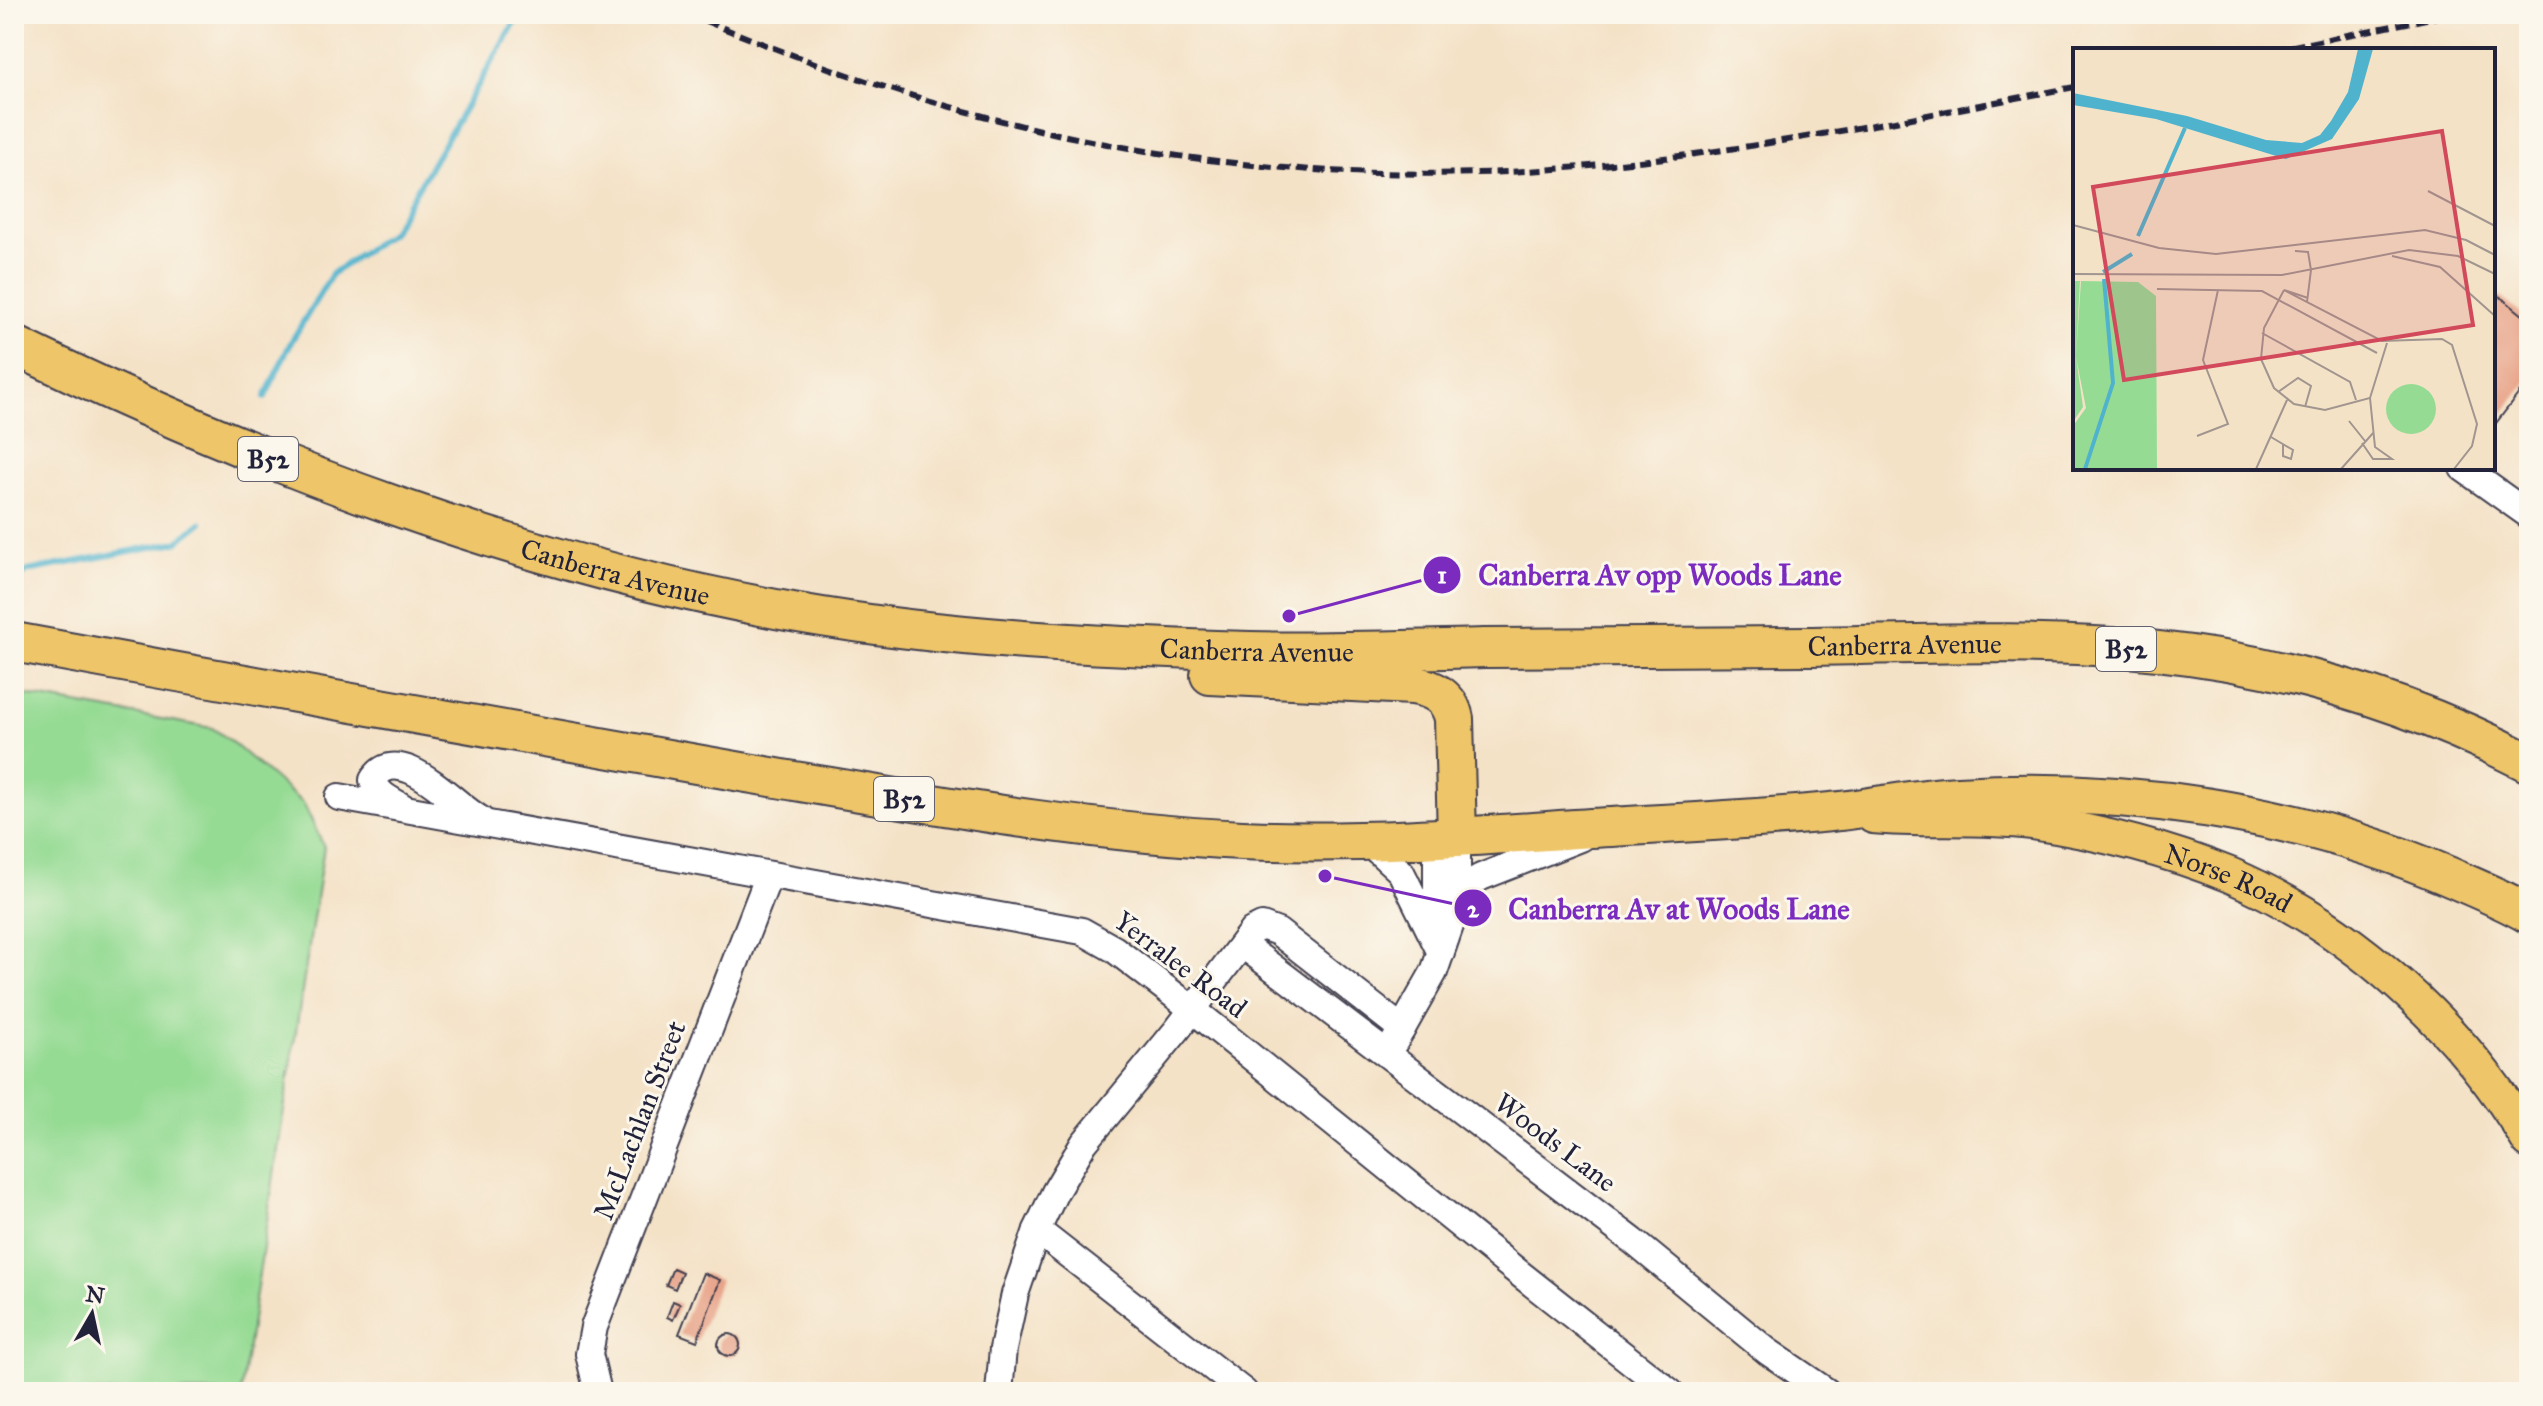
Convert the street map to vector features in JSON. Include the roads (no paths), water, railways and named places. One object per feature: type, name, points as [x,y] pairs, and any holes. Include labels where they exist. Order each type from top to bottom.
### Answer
[{"type":"highway","name":"Canberra Avenue","points":[[14,345],[189,426],[302,473],[403,510],[605,570],[800,614],[915,629],[1107,645],[1257,651],[1909,644],[2100,647],[2162,652],[2308,678],[2379,698],[2447,723],[2529,763]]},
{"type":"highway","points":[[800,614],[859,630],[1038,659],[1185,673],[1412,685],[1428,688],[1440,695]]},
{"type":"highway","name":"B52","points":[[14,642],[546,739],[986,813],[1239,840],[1447,838],[1830,812],[1957,796],[2077,795],[2174,801],[2280,821],[2396,854],[2511,903],[2529,914]]},
{"type":"highway","points":[[1447,838],[1435,726],[1436,705],[1458,668],[1479,648]]},
{"type":"main road","name":"Norse Road","points":[[1830,812],[1910,819],[2027,821],[2096,833],[2172,854],[2231,876],[2309,917],[2372,961],[2429,1011],[2469,1056],[2529,1141]]},
{"type":"street","points":[[2466,470],[2529,515]]},
{"type":"street","name":"Yerralee Road","points":[[408,809],[375,788],[373,780],[378,771],[388,768],[416,772],[451,800],[493,825]]},
{"type":"street","name":"Yerralee Road","points":[[339,797],[1082,931],[1114,949],[1191,1008],[1670,1392]]},
{"type":"street","points":[[1387,1055],[1423,993],[1442,948],[1457,899],[1464,889],[1481,877],[1605,827]]},
{"type":"street","points":[[1442,948],[1437,905],[1447,838]]},
{"type":"street","points":[[1447,838],[1457,899]]},
{"type":"street","points":[[1366,840],[1401,872],[1442,948]]},
{"type":"street","name":"McLachlan Street","points":[[598,1392],[589,1354],[594,1327],[769,875]]},
{"type":"street","points":[[999,1392],[1003,1349],[1015,1294],[1037,1230],[1055,1192],[1084,1143],[1177,1030],[1255,928],[1274,929],[1402,1029]]},
{"type":"street","name":"Woods Lane","points":[[1243,945],[1633,1241],[1767,1351],[1827,1392]]},
{"type":"street","points":[[1037,1230],[1244,1392]]},
{"type":"waterway","points":[[265,397],[291,342],[332,274],[392,232],[520,14]]},
{"type":"waterway","points":[[14,582],[28,571],[177,542],[201,523]]},
{"type":"railway","points":[[689,14],[763,44],[914,96],[1060,135],[1200,159],[1342,172],[1485,173],[1621,163],[1751,146],[2073,87]]},
{"type":"railway","points":[[2284,48],[2451,14]]},
{"type":"place","name":"Canberra Av opp Woods Lane","points":[[1289,616]]},
{"type":"place","name":"Canberra Av at Woods Lane","points":[[1325,876]]}]
